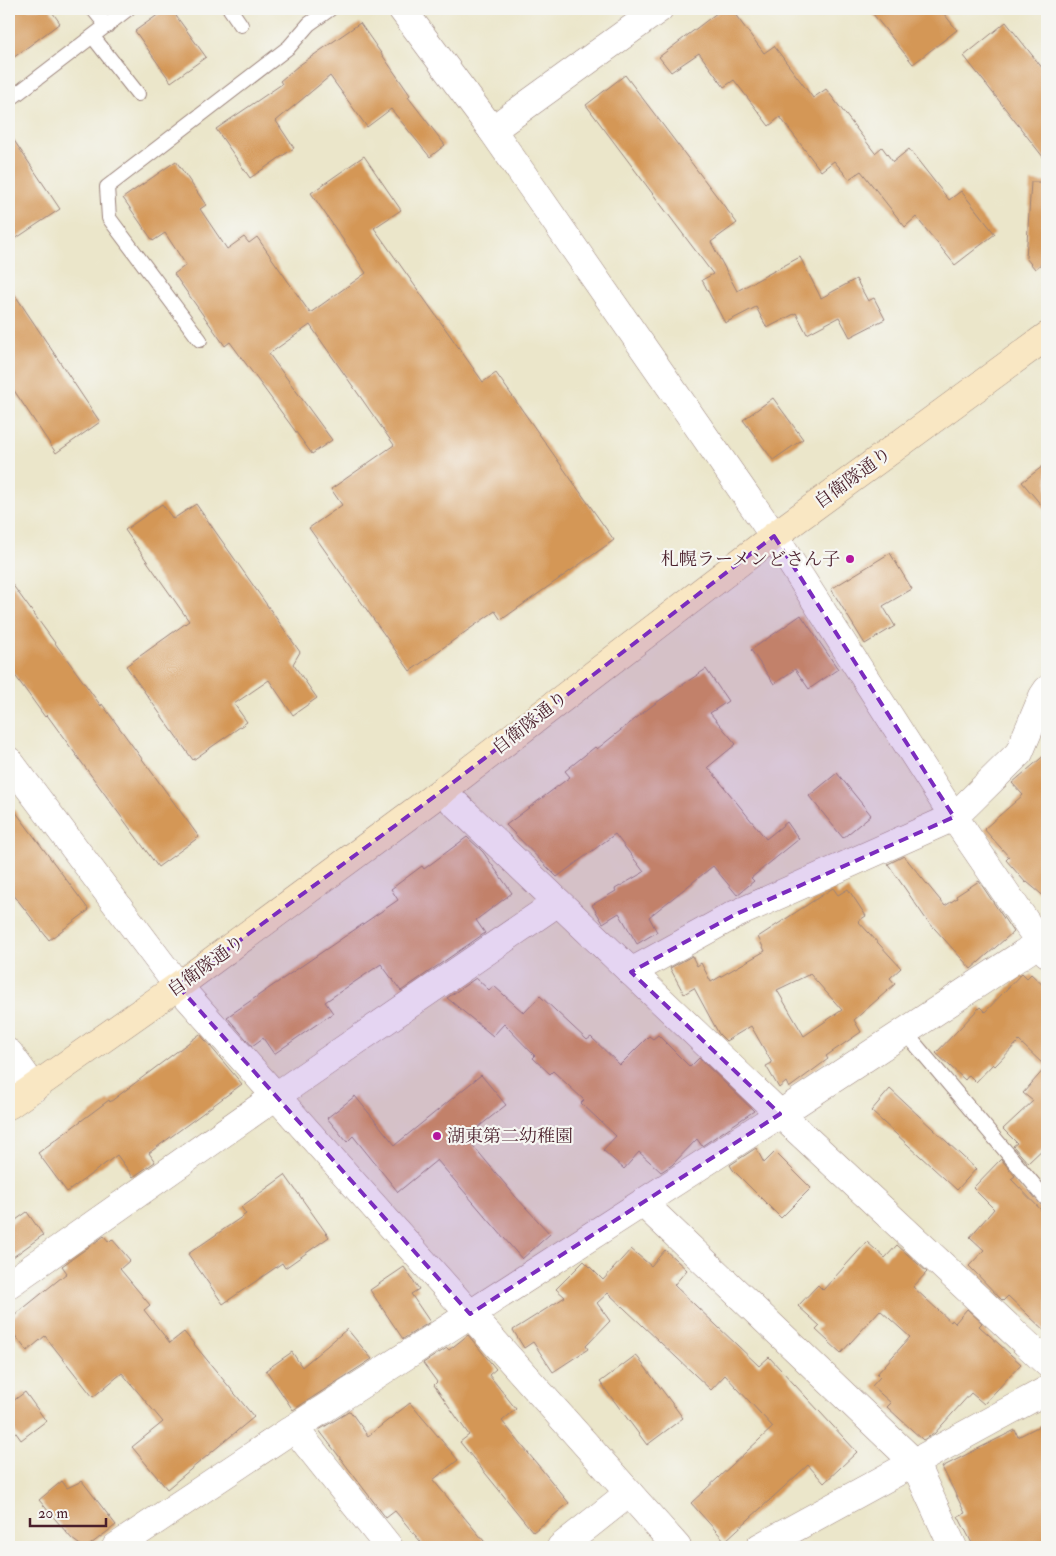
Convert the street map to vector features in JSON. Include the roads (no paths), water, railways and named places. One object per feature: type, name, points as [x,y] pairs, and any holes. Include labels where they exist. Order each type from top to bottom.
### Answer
[{"type":"street","points":[[116,1547],[294,1428],[905,1032],[1045,945],[954,817],[774,536],[492,130],[402,9]]},
{"type":"street","points":[[492,130],[659,9]]},
{"type":"street","name":"自衛隊通り","points":[[9,1105],[178,986],[442,791],[774,536],[1047,336]]},
{"type":"street","points":[[632,972],[734,915],[954,817],[1019,753],[1047,690]]},
{"type":"street","points":[[9,760],[178,986],[677,1547]]},
{"type":"street","points":[[442,791],[780,1114],[1047,1363]]},
{"type":"street","points":[[9,1284],[276,1096],[558,902]]},
{"type":"street","points":[[9,1053],[34,1088]]},
{"type":"street","points":[[643,1203],[914,1462],[953,1547]]},
{"type":"street","points":[[760,1547],[1047,1390]]},
{"type":"street","points":[[294,1428],[389,1547]]},
{"type":"street","points":[[562,1547],[628,1493]]},
{"type":"lane","points":[[93,9],[107,26]]},
{"type":"lane","points":[[9,100],[128,9]]},
{"type":"lane","points":[[230,9],[242,25]]},
{"type":"lane","points":[[200,340],[108,218],[107,187],[289,47],[309,24],[330,9]]},
{"type":"lane","points":[[93,37],[138,94]]},
{"type":"lane","points":[[905,1032],[1047,1200]]},
{"type":"place","name":"札幌ラーメンどさん子","points":[[850,559]]},
{"type":"place","name":"湖東第二幼稚園","points":[[437,1136]]}]
